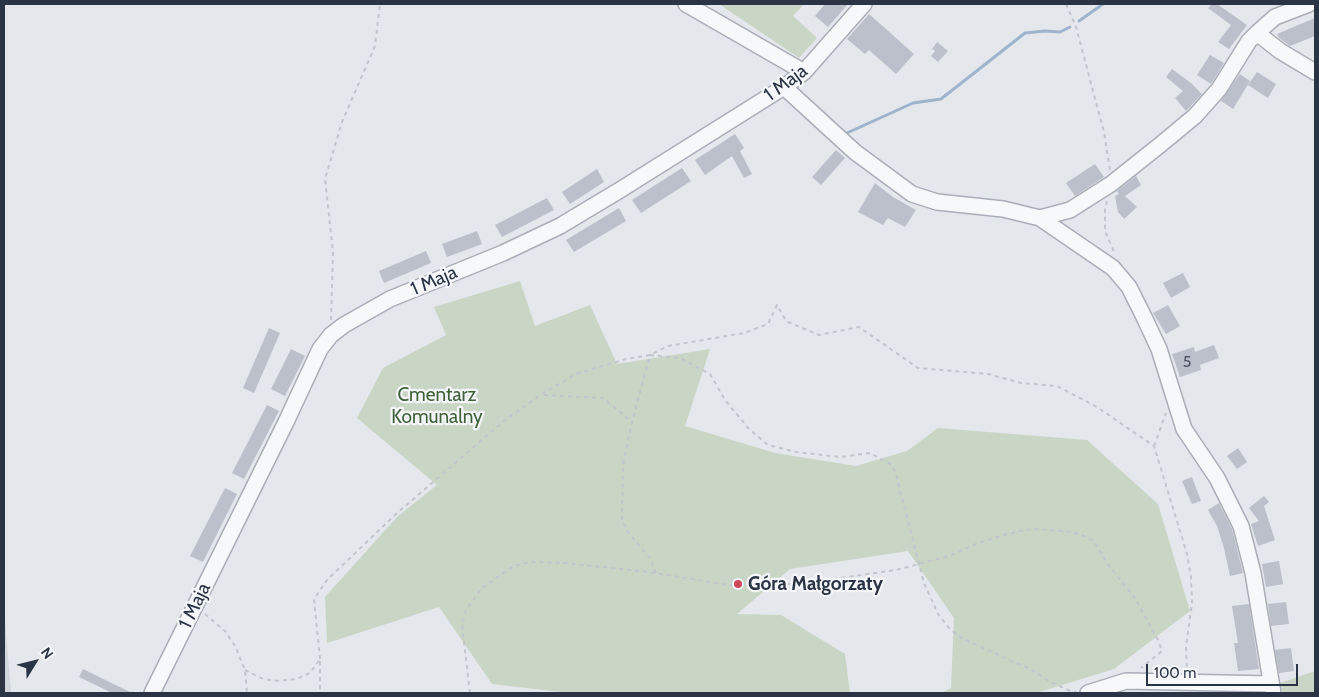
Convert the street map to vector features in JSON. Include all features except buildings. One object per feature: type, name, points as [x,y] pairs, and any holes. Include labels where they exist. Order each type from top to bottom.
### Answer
[{"type":"street","points":[[686,4],[804,72]]},
{"type":"street","name":"1 Maja","points":[[152,693],[320,349],[331,335],[344,325],[390,299],[504,253],[560,226],[784,87],[804,72],[864,4]]},
{"type":"street","points":[[1040,218],[1070,210],[1111,184],[1195,116],[1219,89],[1249,42],[1275,16],[1309,4]]},
{"type":"street","points":[[1257,33],[1280,51],[1315,72]]},
{"type":"street","points":[[784,87],[855,152],[912,194],[937,202],[1003,209],[1040,218],[1113,268],[1129,287],[1159,349],[1184,429],[1217,478],[1241,526],[1254,573],[1271,688],[1188,682],[1126,681],[1088,693]]},
{"type":"street","points":[[1066,235],[1063,221],[1070,210]]},
{"type":"path","points":[[331,335],[333,252],[325,179],[342,122],[375,46],[380,4]]},
{"type":"path","points":[[1066,4],[1076,27],[1104,132],[1110,163],[1111,184],[1105,209],[1105,231],[1117,259]]},
{"type":"path","points":[[656,573],[650,558],[627,531],[622,520],[623,465],[632,422],[650,355],[668,346],[744,333],[768,324],[777,305],[786,321],[819,335],[860,327],[918,368],[988,374],[1021,383],[1057,386],[1097,407],[1154,446]]},
{"type":"path","points":[[320,693],[320,659],[314,599],[327,580],[396,514],[505,420],[542,394],[576,374],[626,359],[650,355],[680,358],[710,374],[725,400],[749,429],[768,445],[796,452],[840,457],[870,453],[890,464],[895,471],[930,599],[938,614],[956,635],[1032,670],[1068,690],[1083,693]]},
{"type":"path","points":[[1173,393],[1154,446],[1187,554],[1191,578],[1192,603],[1186,647],[1188,682]]},
{"type":"path","points":[[542,394],[603,398],[632,422]]},
{"type":"path","points":[[470,693],[462,625],[466,610],[481,590],[514,566],[531,562],[565,563],[656,573],[728,584],[798,584],[896,570],[949,556],[976,544],[1025,530],[1072,532],[1091,539],[1104,555],[1109,566],[1134,597],[1158,640],[1162,651],[1126,681]]},
{"type":"path","points":[[195,606],[225,631],[234,646],[245,670],[247,693]]},
{"type":"path","points":[[245,670],[263,679],[279,681],[296,679],[310,673],[320,659]]},
{"type":"shaded area","points":[[4,608],[11,693],[4,693]]},
{"type":"green space","points":[[719,4],[804,4],[793,16],[817,38],[799,58]]},
{"type":"green space","name":"Cmentarz Komunalny","points":[[520,281],[535,326],[590,305],[617,364],[710,349],[685,426],[775,453],[856,466],[907,451],[938,428],[1087,440],[1158,504],[1190,611],[1114,669],[1036,693],[941,693],[951,688],[954,618],[908,551],[790,569],[737,614],[781,615],[845,654],[850,693],[569,693],[492,684],[439,607],[327,643],[325,597],[398,516],[437,485],[357,418],[383,368],[446,335],[434,307]]},
{"type":"green space","points":[[1315,671],[1315,693],[1283,693],[1280,683]]},
{"type":"waterway","points":[[1079,21],[1103,4]]},
{"type":"waterway","points":[[847,133],[913,103],[941,99],[1025,33],[1060,32],[1070,27]]},
{"type":"place","name":"Góra Małgorzaty","points":[[738,584]]}]
